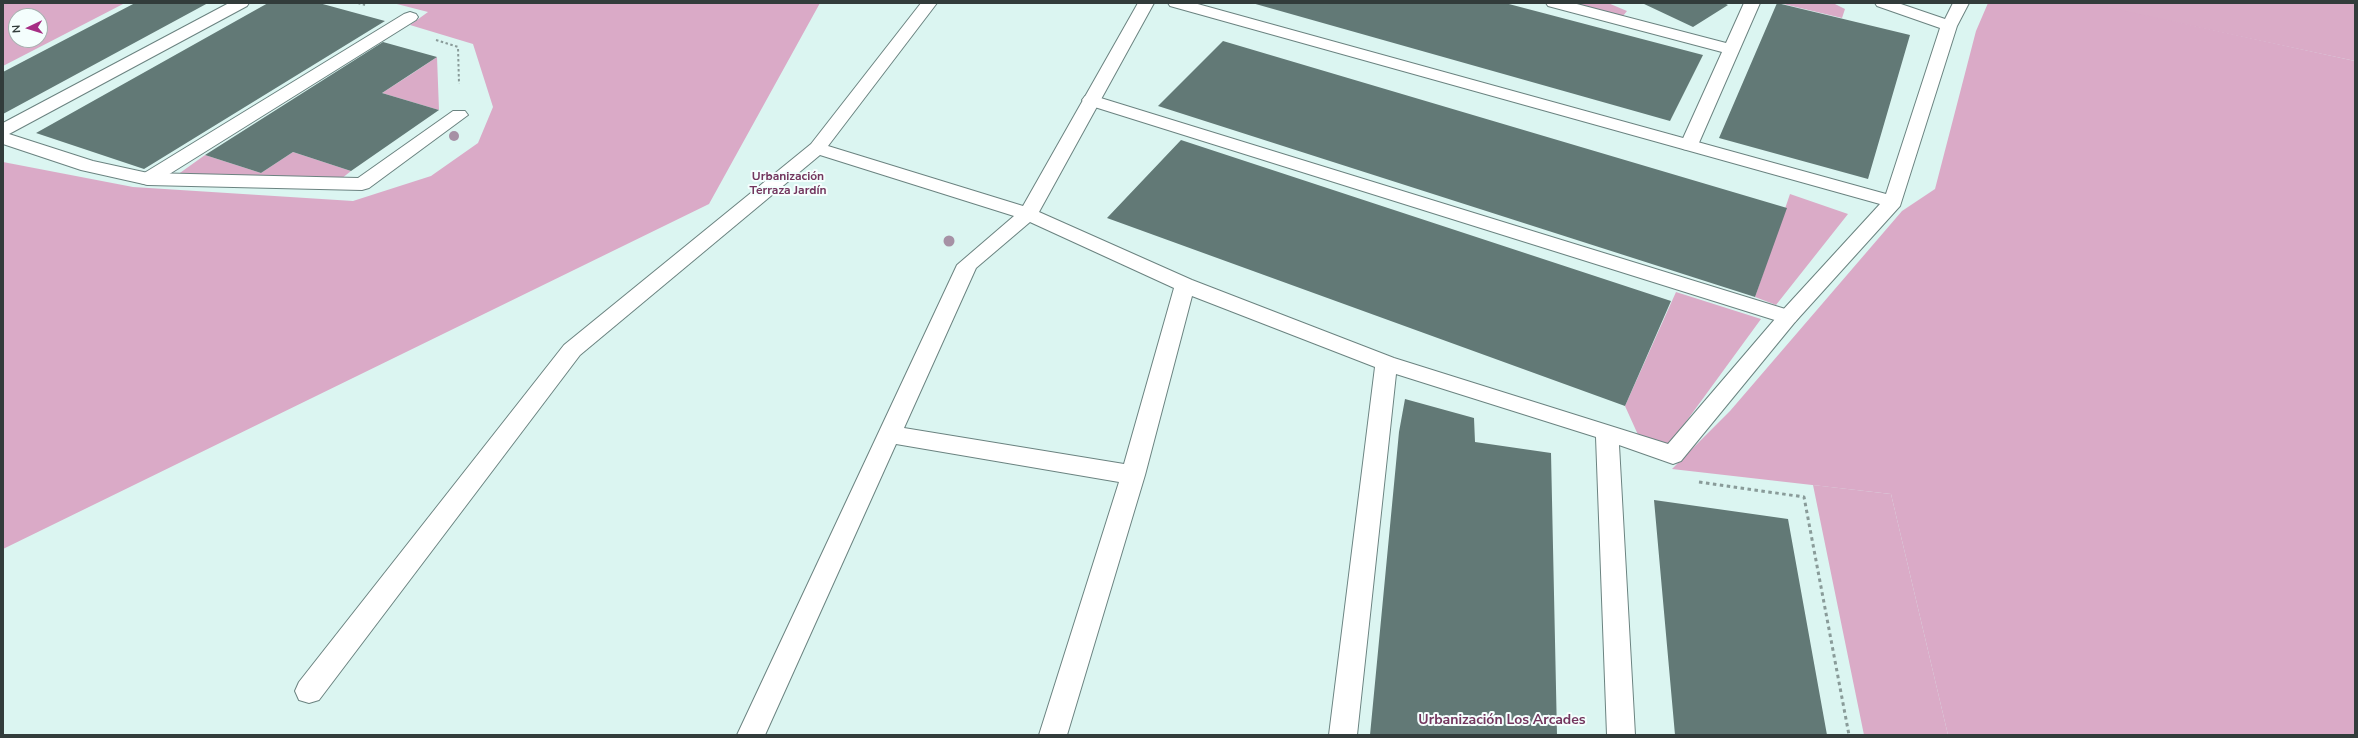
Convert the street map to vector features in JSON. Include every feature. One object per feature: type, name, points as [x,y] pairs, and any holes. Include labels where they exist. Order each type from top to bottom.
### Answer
[{"type":"street","points":[[3,130],[241,3]]},
{"type":"street","points":[[309,692],[572,350],[817,148],[928,3]]},
{"type":"street","points":[[750,735],[967,265],[1028,214],[1146,3]]},
{"type":"street","points":[[1176,3],[1893,202]]},
{"type":"street","points":[[1554,3],[1730,49]]},
{"type":"street","points":[[1617,3],[1658,24],[1670,33]]},
{"type":"street","points":[[1689,146],[1730,49],[1752,3]]},
{"type":"street","points":[[1883,3],[1949,26]]},
{"type":"street","points":[[817,148],[1028,214],[1185,285],[1386,363],[1607,432],[1673,455],[1788,317],[1893,202],[1949,26],[1961,3]]},
{"type":"street","points":[[148,179],[410,17]]},
{"type":"street","points":[[1091,100],[1788,317]]},
{"type":"street","points":[[3,138],[88,166],[148,179],[362,184],[459,115]]},
{"type":"street","points":[[1053,735],[1133,475],[1185,285]]},
{"type":"street","points":[[1343,735],[1386,363]]},
{"type":"street","points":[[1607,432],[1621,735]]},
{"type":"street","points":[[889,434],[1133,475]]},
{"type":"path","points":[[393,27],[458,47],[459,115]]},
{"type":"path","points":[[1694,482],[1804,497],[1849,735]]},
{"type":"shaded area","points":[[3,3],[125,3],[48,43],[48,8],[8,8],[8,48],[38,48],[3,66]]},
{"type":"shaded area","points":[[393,3],[820,3],[709,204],[3,549],[3,162],[133,187],[353,201],[431,176],[478,143],[493,107],[473,44],[410,25],[428,12]]},
{"type":"shaded area","points":[[1574,3],[1608,3],[1627,11],[1623,16]]},
{"type":"shaded area","points":[[1779,3],[1833,3],[1845,9],[1842,18]]},
{"type":"shaded area","points":[[1988,3],[2089,3],[2355,61],[2355,735],[1948,735],[1891,494],[1672,469],[1730,411],[1902,211],[1935,189],[1976,31]]},
{"type":"shaded area","points":[[2355,3],[2355,61],[2089,4]]},
{"type":"shaded area","points":[[437,57],[439,110],[382,93],[410,75]]},
{"type":"shaded area","points":[[293,152],[351,171],[341,179],[177,175],[205,155],[261,173]]},
{"type":"shaded area","points":[[1790,194],[1848,214],[1776,305],[1755,297]]},
{"type":"shaded area","points":[[1676,292],[1761,319],[1669,445],[1639,437],[1625,406]]},
{"type":"shaded area","points":[[1813,485],[1891,494],[1948,735],[1864,735]]},
{"type":"building","points":[[135,3],[208,3],[3,114],[3,72]]},
{"type":"building","points":[[268,3],[319,3],[385,21],[144,169],[36,133]]},
{"type":"building","points":[[1252,3],[1505,3],[1703,55],[1670,121]]},
{"type":"building","points":[[1642,3],[1724,3],[1728,5],[1693,27]]},
{"type":"building","points":[[1777,3],[1910,35],[1868,179],[1719,138]]},
{"type":"building","points":[[1223,41],[1787,208],[1755,297],[1158,106]]},
{"type":"building","points":[[383,42],[437,57],[382,93],[439,110],[351,171],[293,152],[261,173],[205,155]]},
{"type":"building","points":[[1181,140],[1671,301],[1625,406],[1107,218]]},
{"type":"building","points":[[1405,399],[1474,418],[1475,442],[1551,453],[1557,735],[1370,735],[1399,432]]},
{"type":"building","points":[[1654,500],[1788,519],[1827,735],[1675,735]]},
{"type":"district","name":"Urbanización Terraza Jardín","points":[[788,184]]},
{"type":"district","name":"Urbanización Los Arcades","points":[[1502,721]]}]
